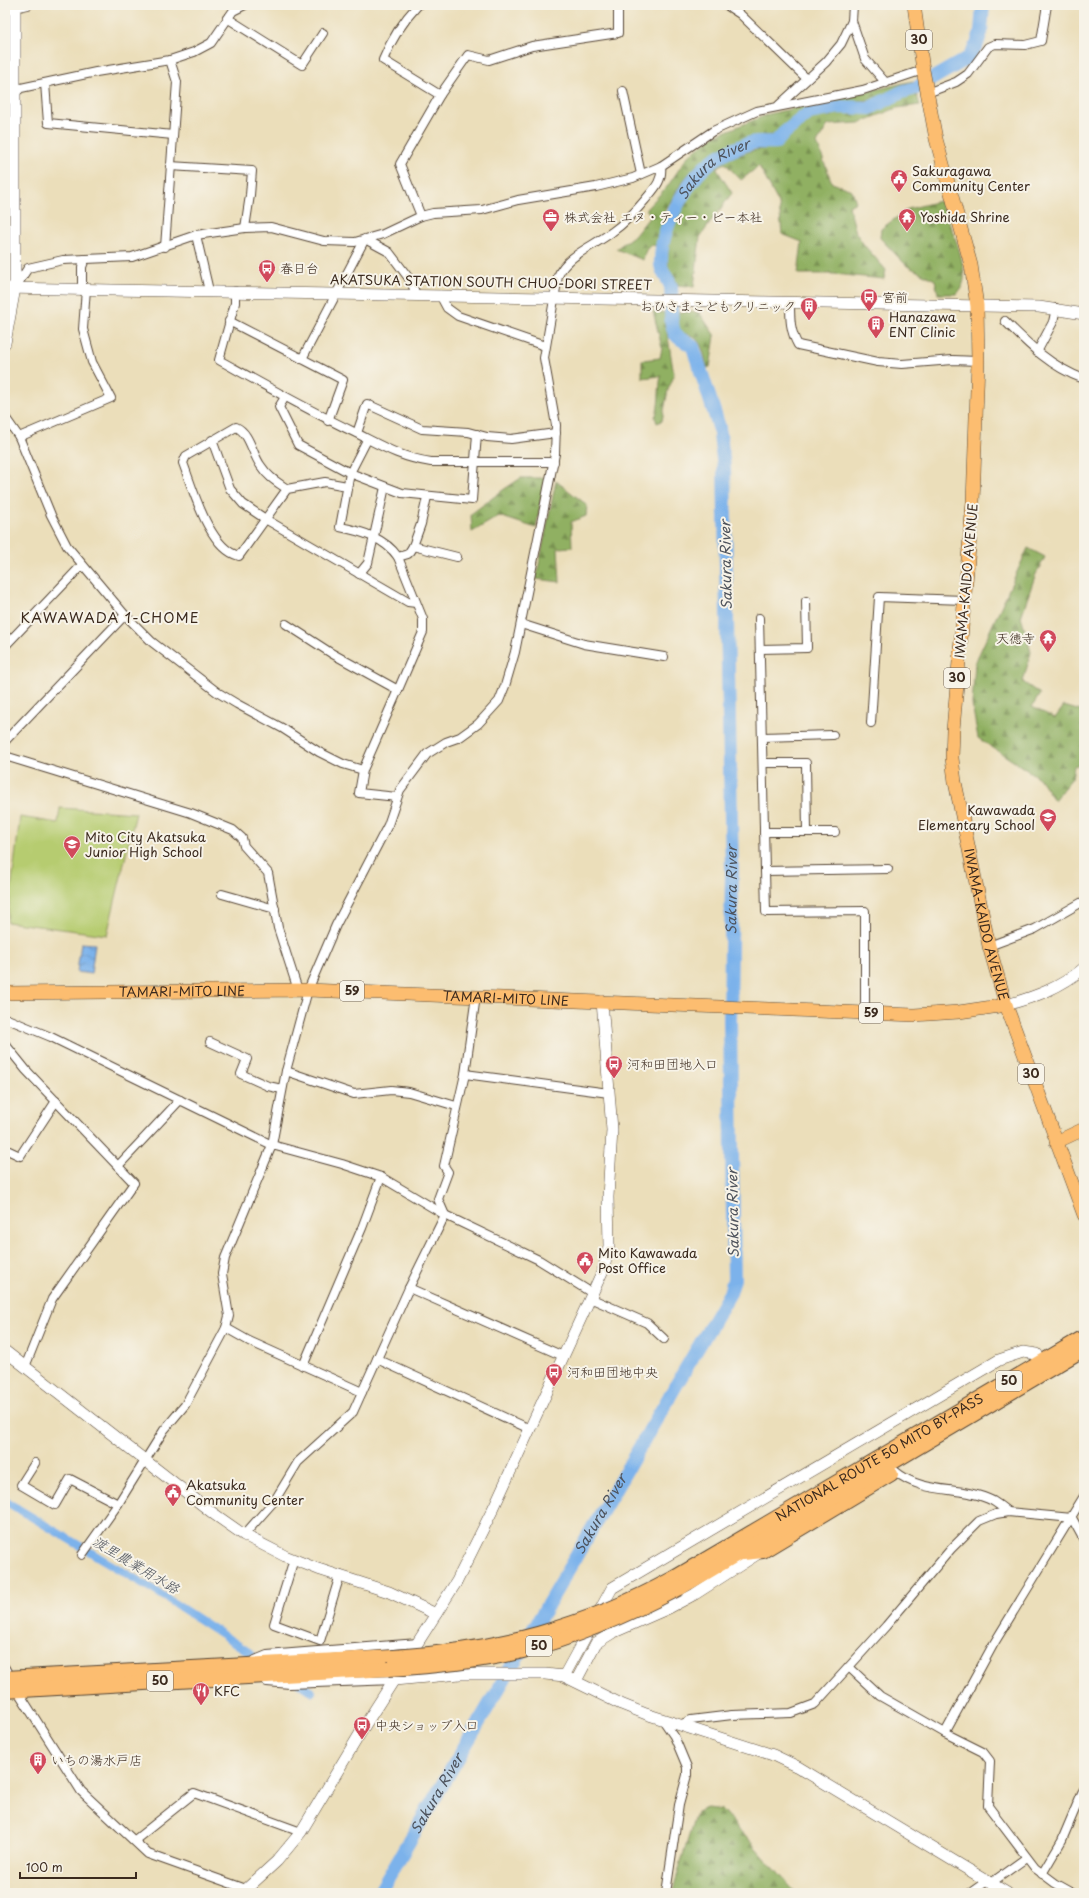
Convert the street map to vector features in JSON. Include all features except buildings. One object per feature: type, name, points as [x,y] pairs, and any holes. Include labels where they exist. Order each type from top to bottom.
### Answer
[{"type":"highway","points":[[730,1551],[772,1510],[1037,1354],[1084,1328]]},
{"type":"highway","name":"NATIONAL ROUTE 50 MITO BY-PASS","points":[[392,1669],[492,1657],[537,1647],[622,1617],[730,1551],[936,1430],[1084,1337]]},
{"type":"highway","name":"NATIONAL ROUTE 50 MITO BY-PASS","points":[[936,1430],[1084,1349]]},
{"type":"highway","points":[[730,1551],[762,1551],[1084,1360]]},
{"type":"highway","name":"50","points":[[8,1681],[252,1670],[392,1669]]},
{"type":"main road","name":"IWAMA-KAIDO AVENUE","points":[[914,5],[923,73],[936,139],[971,266],[977,306],[978,361],[973,494],[954,714],[952,758],[956,789],[990,946],[1006,1005],[1084,1215]]},
{"type":"main road","name":"TAMARI-MITO LINE","points":[[5,993],[303,990],[934,1015],[1006,1005]]},
{"type":"main road","points":[[1056,1142],[1084,1129]]},
{"type":"street","points":[[5,343],[10,288],[15,92],[15,7],[28,5]]},
{"type":"street","points":[[5,102],[21,88],[96,72],[170,60],[206,47],[211,43],[233,11],[245,5]]},
{"type":"street","points":[[418,5],[404,20],[394,36],[383,60],[440,95]]},
{"type":"street","points":[[421,216],[400,164],[440,95],[468,55],[489,60],[532,46],[618,32],[618,5]]},
{"type":"street","points":[[726,5],[740,14],[807,79]]},
{"type":"street","points":[[853,5],[852,21],[865,59],[886,83]]},
{"type":"street","points":[[927,92],[956,82],[968,74],[988,47],[995,44],[1025,45],[1042,40],[1047,5]]},
{"type":"street","points":[[227,18],[302,65],[322,33]]},
{"type":"street","points":[[778,106],[826,62],[836,50],[852,21]]},
{"type":"street","points":[[165,247],[177,82],[170,60]]},
{"type":"street","points":[[10,288],[28,268],[63,260],[132,257],[165,247],[196,235],[245,228],[271,227],[324,241],[354,242],[383,234],[421,216],[433,213],[482,210],[540,196],[596,187],[633,178],[661,166],[727,124],[757,111],[863,90],[923,73]]},
{"type":"street","points":[[45,83],[48,123],[173,135]]},
{"type":"street","points":[[623,91],[641,174]]},
{"type":"street","points":[[170,166],[252,171],[245,228]]},
{"type":"street","points":[[82,1555],[118,1504],[164,1430],[184,1405],[226,1328],[229,1316],[222,1274],[225,1258],[272,1145],[282,1088],[303,990],[388,825],[397,797],[409,777],[427,754],[446,742],[468,732],[499,701],[510,671],[521,624],[554,462],[556,433],[546,368],[545,346],[558,276],[570,260],[612,232],[628,219],[660,180],[661,166]]},
{"type":"street","points":[[196,235],[209,291]]},
{"type":"street","points":[[302,359],[335,293],[365,239]]},
{"type":"street","points":[[365,239],[389,252],[411,281],[416,295]]},
{"type":"street","points":[[20,436],[111,398],[92,362],[83,329],[84,289],[82,267],[85,259]]},
{"type":"street","name":"AKATSUKA STATION SOUTH CHUO-DORI STREET","points":[[10,288],[977,306],[1056,308],[1084,314]]},
{"type":"street","points":[[235,292],[235,302],[219,360],[328,421],[400,455],[416,460],[431,462],[554,462]]},
{"type":"street","points":[[440,295],[447,308],[458,316],[545,346]]},
{"type":"street","points":[[790,302],[790,324],[792,335],[798,345],[878,362],[902,364],[953,360],[978,361]]},
{"type":"street","points":[[1037,352],[1053,322],[1056,308]]},
{"type":"street","points":[[230,321],[343,380],[328,421]]},
{"type":"street","points":[[1005,321],[1037,352],[1062,370],[1084,379]]},
{"type":"street","points":[[285,397],[279,407],[298,445],[350,473],[402,493],[427,497],[472,500],[477,434]]},
{"type":"street","points":[[356,433],[367,404],[422,430],[477,434],[511,439],[556,433]]},
{"type":"street","points":[[5,417],[20,436],[52,518],[67,546],[125,615],[152,642],[217,692],[282,728],[319,752],[343,764],[363,770]]},
{"type":"street","points":[[287,489],[267,520],[239,556],[232,554],[206,524],[184,463],[186,456],[236,426],[242,430],[260,466],[270,478],[287,489],[325,482],[347,486]]},
{"type":"street","points":[[212,440],[230,489],[243,504],[267,520],[359,574],[408,602],[416,603]]},
{"type":"street","points":[[367,440],[350,473],[340,527],[363,532],[386,545],[398,556],[423,619],[423,632],[363,770],[359,793],[397,797]]},
{"type":"street","points":[[359,574],[368,563],[375,539],[385,487]]},
{"type":"street","points":[[398,556],[408,554],[413,546],[427,497]]},
{"type":"street","points":[[413,546],[457,557]]},
{"type":"street","points":[[5,646],[82,565]]},
{"type":"street","points":[[871,723],[879,597],[964,600]]},
{"type":"street","points":[[760,649],[807,648],[806,601]]},
{"type":"street","points":[[5,741],[125,615]]},
{"type":"street","points":[[759,618],[766,912],[865,911],[865,1013]]},
{"type":"street","points":[[286,624],[332,653],[398,690]]},
{"type":"street","points":[[521,624],[584,644],[664,657]]},
{"type":"street","points":[[762,737],[833,736]]},
{"type":"street","points":[[5,756],[191,812],[234,830],[242,838],[244,846],[268,873],[278,928],[303,990]]},
{"type":"street","points":[[762,763],[806,763],[807,832]]},
{"type":"street","points":[[764,832],[835,832]]},
{"type":"street","points":[[765,870],[888,869]]},
{"type":"street","points":[[222,894],[275,909]]},
{"type":"street","points":[[990,946],[1034,929],[1084,902]]},
{"type":"street","points":[[1006,1005],[1050,991],[1065,983],[1084,968]]},
{"type":"street","points":[[244,1535],[275,1500],[298,1462],[353,1412],[409,1288],[445,1215],[438,1199],[448,1172],[444,1166],[456,1106],[465,1074],[476,996]]},
{"type":"street","points":[[8,1681],[81,1791],[135,1840],[148,1854],[244,1891],[277,1861],[301,1832],[392,1669],[418,1643],[467,1562],[604,1268],[609,1246],[608,1197],[612,1140],[602,1001]]},
{"type":"street","points":[[5,1018],[51,1038],[272,1145],[342,1164],[381,1177],[445,1215],[539,1260],[591,1296],[647,1323],[664,1339]]},
{"type":"street","points":[[210,1042],[247,1059],[241,1074],[268,1086],[282,1088]]},
{"type":"street","points":[[5,1044],[56,1101],[134,1183],[52,1299],[25,1367]]},
{"type":"street","points":[[286,1071],[354,1094],[391,1090],[409,1092],[456,1106]]},
{"type":"street","points":[[465,1074],[609,1093]]},
{"type":"street","points":[[118,1166],[180,1100]]},
{"type":"street","points":[[5,1149],[20,1156],[56,1101]]},
{"type":"street","points":[[303,1366],[362,1228],[381,1177]]},
{"type":"street","points":[[409,1288],[563,1356]]},
{"type":"street","points":[[226,1328],[249,1341],[362,1392]]},
{"type":"street","points":[[5,1351],[244,1535],[294,1560],[411,1601],[436,1614]]},
{"type":"street","points":[[564,1676],[612,1588],[1000,1360],[1024,1352],[1037,1354]]},
{"type":"street","points":[[377,1359],[530,1428]]},
{"type":"street","points":[[35,1463],[21,1485],[55,1505],[70,1479],[118,1504]]},
{"type":"street","points":[[895,1471],[904,1479],[939,1490],[978,1496],[992,1501],[1008,1512]]},
{"type":"street","points":[[945,1733],[993,1646],[1084,1496]]},
{"type":"street","points":[[680,1725],[691,1720],[732,1715],[791,1713],[815,1704],[968,1531],[987,1517],[1008,1512],[1072,1518]]},
{"type":"street","points":[[1072,1518],[1084,1540]]},
{"type":"street","points":[[576,1681],[596,1643],[612,1633],[669,1608],[695,1594],[762,1551]]},
{"type":"street","points":[[294,1560],[274,1624],[320,1642],[340,1575]]},
{"type":"street","points":[[252,1670],[255,1660],[267,1655],[418,1643]]},
{"type":"street","points":[[849,1667],[880,1696],[945,1733],[983,1752],[990,1761],[988,1806],[1026,1858],[1042,1874],[1073,1893]]},
{"type":"street","points":[[392,1669],[460,1674],[545,1674],[564,1676],[621,1704],[663,1720],[773,1755],[798,1767],[1007,1893]]},
{"type":"street","points":[[663,1720],[674,1736],[687,1768],[687,1775],[679,1805],[666,1893]]},
{"type":"street","points":[[1042,1874],[1064,1835],[1084,1788]]},
{"type":"street","points":[[135,1840],[194,1793],[301,1832]]},
{"type":"street","points":[[970,1893],[1026,1858]]},
{"type":"green space","points":[[913,81],[915,83],[880,99],[817,105],[809,109],[776,135],[757,136],[718,150],[696,166],[683,181],[664,212],[658,246],[651,245],[646,250],[643,260],[616,249],[636,234],[651,215],[646,209],[667,187],[688,156],[714,136],[769,114]]},
{"type":"green space","points":[[916,93],[920,105],[897,108],[859,123],[828,125],[817,143],[832,183],[852,190],[856,202],[849,206],[856,233],[864,245],[886,270],[884,279],[834,274],[798,274],[802,242],[782,234],[779,204],[759,166],[741,180],[725,163],[716,168],[732,193],[700,237],[694,287],[678,285],[668,266],[668,252],[676,220],[694,189],[717,165],[746,152],[777,147],[796,127],[808,119],[818,115],[875,111]]},
{"type":"green space","points":[[940,201],[955,237],[963,265],[964,280],[957,294],[938,294],[935,280],[907,266],[880,238],[881,229],[908,209]]},
{"type":"green space","points":[[653,311],[666,313],[666,324],[674,376],[668,390],[662,421],[657,423],[655,417],[658,409],[661,376],[642,378],[642,360],[660,358],[662,348]]},
{"type":"green space","points":[[677,312],[699,312],[715,336],[710,367],[707,368],[703,350],[698,341],[689,335],[680,332],[677,322]]},
{"type":"green space","points":[[521,478],[545,478],[536,528],[499,516],[472,532],[471,514]]},
{"type":"green space","points":[[556,481],[587,505],[586,516],[571,522],[572,547],[558,548],[560,582],[536,579]]},
{"type":"green space","points":[[1028,548],[1045,557],[1035,576],[1021,617],[1031,652],[1023,682],[1040,694],[1032,707],[1055,718],[1064,706],[1084,712],[1084,763],[1074,766],[1072,778],[1054,800],[1039,778],[978,738],[972,704],[975,663]]},
{"type":"green space","points":[[60,808],[136,813],[107,935],[7,922],[20,817],[58,823]]},
{"type":"green space","points":[[707,1808],[722,1810],[796,1893],[672,1893],[696,1812]]},
{"type":"water","points":[[81,943],[95,944],[91,974],[77,972]]},
{"type":"waterway","name":"Sakura River","points":[[379,1893],[730,1293],[734,1279],[730,1021],[732,870],[724,467],[719,427],[693,347],[678,337],[671,321],[671,287],[661,265],[665,235],[678,203],[687,188],[708,164],[720,156],[751,143],[776,142],[784,133],[809,113],[840,107],[870,108],[902,92],[916,88],[968,58],[977,44],[981,32],[983,5]]},
{"type":"waterway","name":"渡里農業用水路","points":[[5,1501],[157,1592],[252,1654]]},
{"type":"waterway","name":"渡里農業用水路","points":[[297,1682],[312,1692]]},
{"type":"place","name":"Sakuragawa Community Center","points":[[899,193]]},
{"type":"place","name":"株式会社 エヌ・ティー・ビー本社","points":[[551,232]]},
{"type":"place","name":"Yoshida Shrine","points":[[907,232]]},
{"type":"place","name":"春日台","points":[[267,283]]},
{"type":"place","name":"宮前","points":[[869,312]]},
{"type":"place","name":"おひさまこどもクリニック","points":[[809,321]]},
{"type":"place","name":"Hanazawa ENT Clinic","points":[[876,339]]},
{"type":"place","name":"天徳寺","points":[[1048,653]]},
{"type":"place","name":"Kawawada Elementary School","points":[[1048,832]]},
{"type":"place","name":"Mito City Akatsuka Junior High School","points":[[72,859]]},
{"type":"place","name":"河和田団地入口","points":[[614,1079]]},
{"type":"place","name":"Mito Kawawada Post Office","points":[[585,1275]]},
{"type":"place","name":"河和田団地中央","points":[[554,1387]]},
{"type":"place","name":"Akatsuka Community Center","points":[[173,1507]]},
{"type":"place","name":"KFC","points":[[201,1706]]},
{"type":"place","name":"中央ショップ入口","points":[[362,1740]]},
{"type":"place","name":"いちの湯水戸店","points":[[38,1775]]},
{"type":"district","name":"KAWAWADA 1-CHOME","points":[[110,618]]}]
